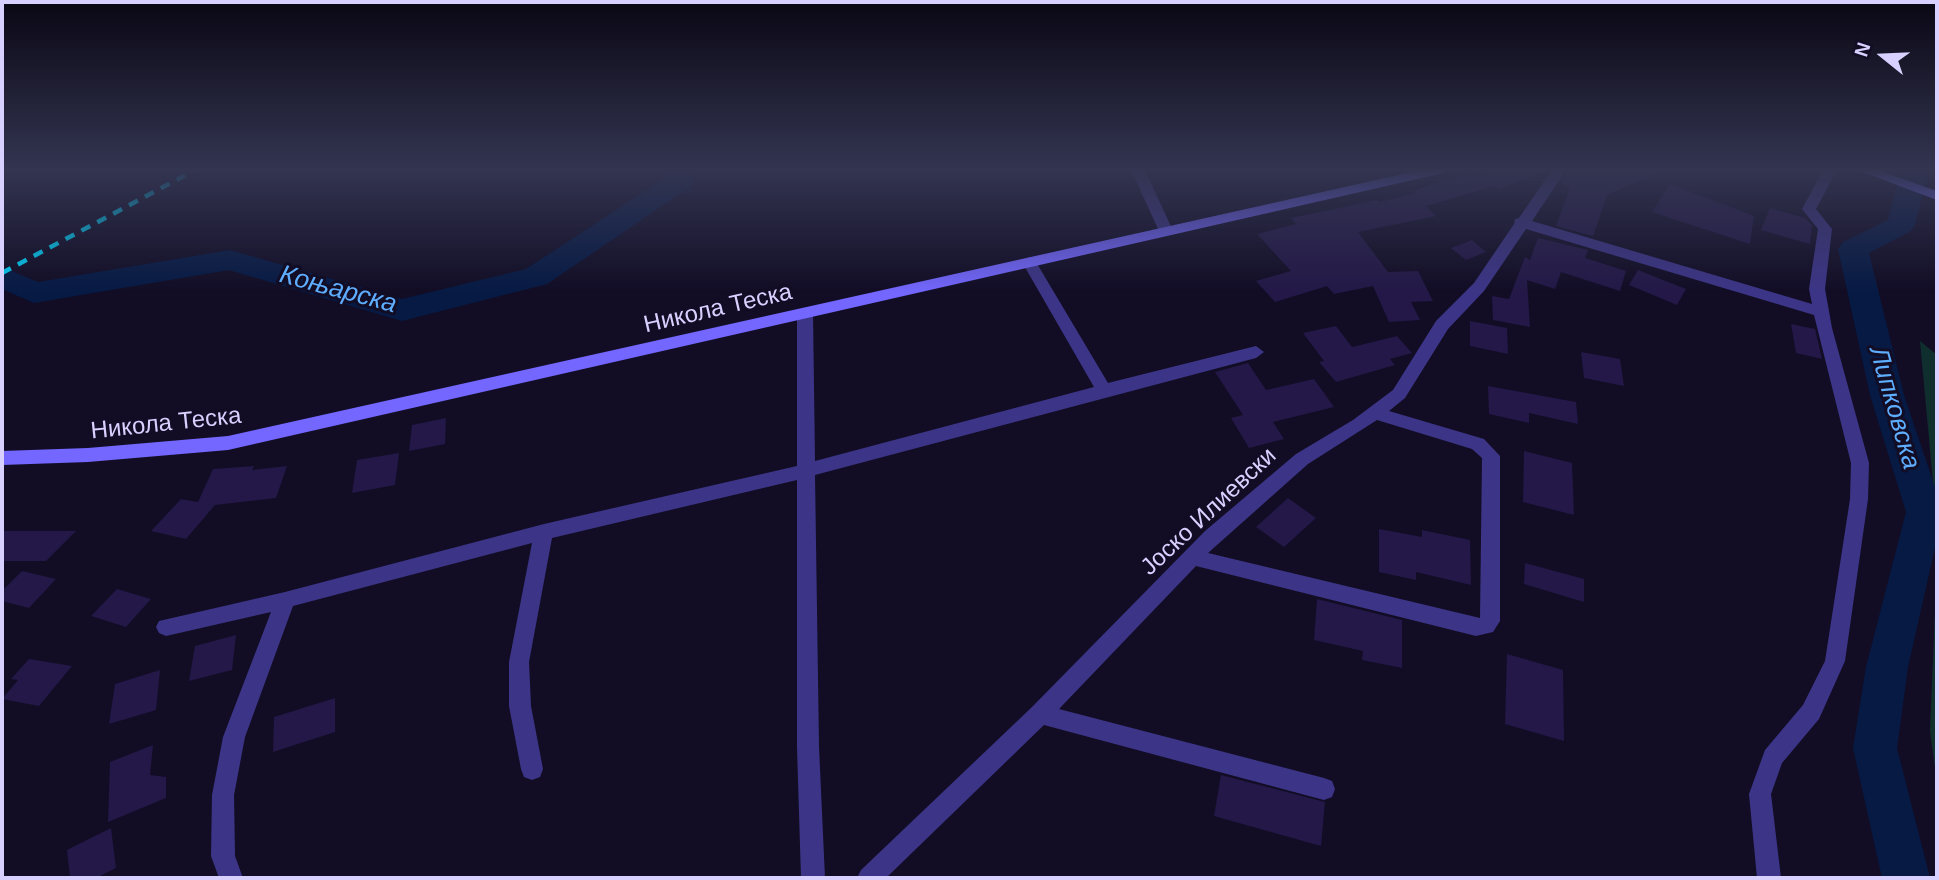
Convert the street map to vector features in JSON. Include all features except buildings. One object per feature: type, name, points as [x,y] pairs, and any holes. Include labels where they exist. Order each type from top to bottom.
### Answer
[{"type":"main road","name":"Никола Теска","points":[[2,458],[101,454],[228,443],[1252,211]]},
{"type":"street","points":[[1157,211],[1166,230]]},
{"type":"street","name":"Јоско Илиевски","points":[[869,878],[1040,714],[1212,536],[1286,471],[1376,413],[1399,394],[1442,325],[1479,286],[1504,252],[1528,211]]},
{"type":"street","points":[[1769,878],[1760,794],[1773,757],[1811,712],[1835,661],[1859,499],[1860,463],[1817,289],[1825,229],[1811,211]]},
{"type":"street","points":[[1520,222],[1821,312]]},
{"type":"street","points":[[1030,262],[1104,390]]},
{"type":"street","points":[[805,313],[808,761],[813,878]]},
{"type":"street","points":[[166,627],[285,600],[544,532],[805,471],[1256,352]]},
{"type":"street","points":[[1193,557],[1476,627],[1486,625],[1490,621],[1491,456],[1478,444],[1376,413]]},
{"type":"street","points":[[532,769],[520,706],[519,662],[544,532]]},
{"type":"street","points":[[231,878],[223,856],[223,796],[231,749],[246,699],[285,600]]},
{"type":"street","points":[[1040,714],[1324,789]]},
{"type":"green space","points":[[1920,341],[1937,355],[1937,526]]},
{"type":"green space","points":[[1937,563],[1937,783],[1930,731]]},
{"type":"waterway","name":"Коњарска","points":[[2,277],[34,293],[230,260],[402,310],[536,277],[635,211]]},
{"type":"waterway","name":"Липковска","points":[[1905,211],[1901,225],[1853,249],[1887,395],[1925,512],[1887,667],[1875,748],[1906,878]]},
{"type":"railway","points":[[2,273],[118,211]]}]
